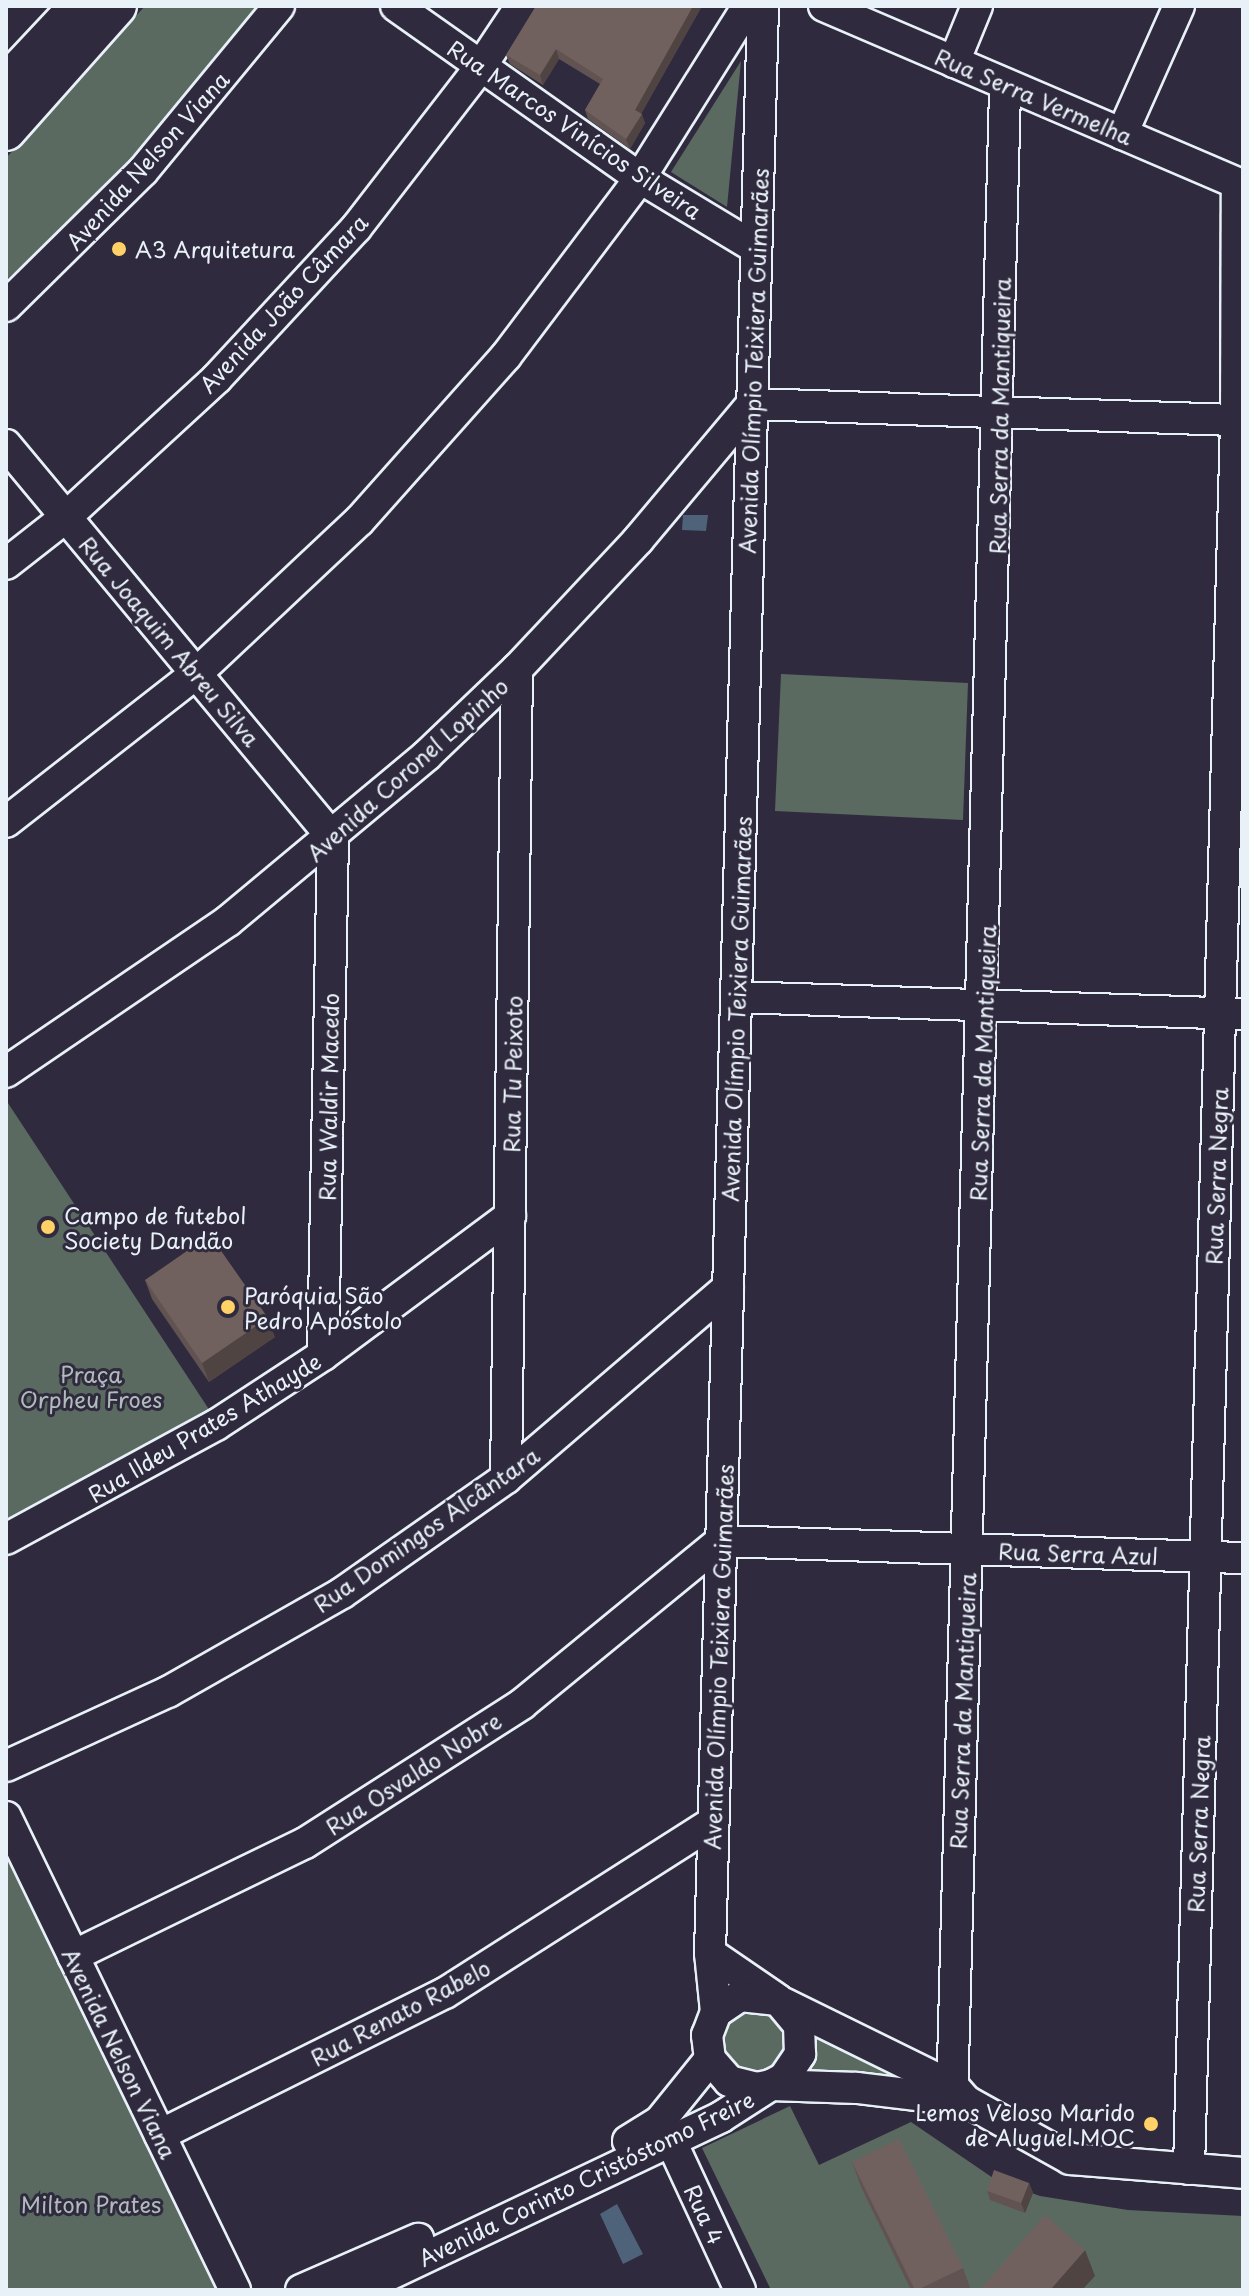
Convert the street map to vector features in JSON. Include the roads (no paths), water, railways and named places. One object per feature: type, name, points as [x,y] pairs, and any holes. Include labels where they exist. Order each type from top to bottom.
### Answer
[{"type":"main road","points":[[6,131],[117,6]]},
{"type":"main road","points":[[6,84],[76,9]]},
{"type":"street","name":"Avenida Nelson Viana","points":[[6,306],[143,171],[279,6]]},
{"type":"street","name":"Rua Marcos Vinícios Silveira","points":[[396,6],[640,178],[756,248]]},
{"type":"street","name":"Avenida João Câmara","points":[[6,564],[66,517],[217,378],[356,228],[481,66],[521,6]]},
{"type":"street","points":[[6,822],[197,673],[369,509],[506,356],[640,178],[748,6]]},
{"type":"street","name":"Avenida Olímpio Teixiera Guimarães","points":[[716,2012],[710,1953],[713,1822],[763,6]]},
{"type":"street","name":"Rua Serra Vermelha","points":[[824,6],[1240,185]]},
{"type":"street","points":[[954,62],[977,6]]},
{"type":"street","points":[[1122,134],[1179,6]]},
{"type":"street","name":"Rua Serra da Mantiqueira","points":[[949,2094],[969,1549],[1000,413],[1005,85]]},
{"type":"street","name":"Rua Serra Negra","points":[[1189,2169],[1205,1557],[1232,1013],[1240,185]]},
{"type":"street","points":[[752,404],[1240,420]]},
{"type":"street","name":"Avenida Coronel Lopinho","points":[[6,1072],[119,999],[333,838],[517,669],[638,540],[752,404]]},
{"type":"street","name":"Rua Joaquim Abreu Silva","points":[[6,445],[333,838]]},
{"type":"street","name":"Rua Tu Peixoto","points":[[506,1478],[517,669]]},
{"type":"street","name":"Rua Waldir Macedo","points":[[323,1355],[333,838]]},
{"type":"street","points":[[736,997],[1232,1013]]},
{"type":"street","name":"Rua Ildeu Prates Athayde","points":[[6,1539],[216,1425],[323,1355],[510,1216]]},
{"type":"street","name":"Rua Domingos Alcântara","points":[[6,1766],[168,1692],[342,1593],[506,1478],[728,1288]]},
{"type":"street","name":"Rua Serra Azul","points":[[721,1541],[1243,1558]]},
{"type":"street","name":"Rua Osvaldo Nobre","points":[[73,1956],[305,1843],[522,1704],[721,1541]]},
{"type":"street","name":"Avenida Nelson Viana","points":[[6,1817],[235,2290]]},
{"type":"street","name":"Rua Renato Rabelo","points":[[160,2135],[445,1993],[713,1822]]},
{"type":"street","points":[[710,1953],[780,2001]]},
{"type":"street","name":"Avenida Corinto Cristóstomo Freire","points":[[716,2012],[740,1996],[780,2001],[1070,2159],[1243,2173]]},
{"type":"street","name":"Avenida Corinto Cristóstomo Freire","points":[[301,2290],[465,2228],[721,2117],[784,2078],[800,2054],[799,2025],[780,2001]]},
{"type":"street","points":[[710,2059],[707,2035],[716,2012]]},
{"type":"street","name":"Avenida Corinto Cristóstomo Freire","points":[[357,2290],[660,2121],[710,2059],[729,2081],[743,2087],[771,2085],[949,2094]]},
{"type":"street","name":"Rua 4","points":[[670,2139],[740,2290]]},
{"type":"water","points":[[683,515],[708,515],[706,531],[682,530]]},
{"type":"water","points":[[617,2204],[643,2254],[623,2264],[600,2214]]},
{"type":"place","name":"A3 Arquitetura","points":[[119,249]]},
{"type":"place","name":"Campo de futebol Society Dandão","points":[[48,1227]]},
{"type":"place","name":"Paróquia São Pedro Apóstolo","points":[[228,1307]]},
{"type":"place","name":"Lemos Veloso Marido de Aluguel MOC","points":[[1151,2124]]},
{"type":"park label","name":"Praça Orpheu Froes","points":[[91,1386]]},
{"type":"park label","name":"Milton Prates","points":[[91,2204]]}]
